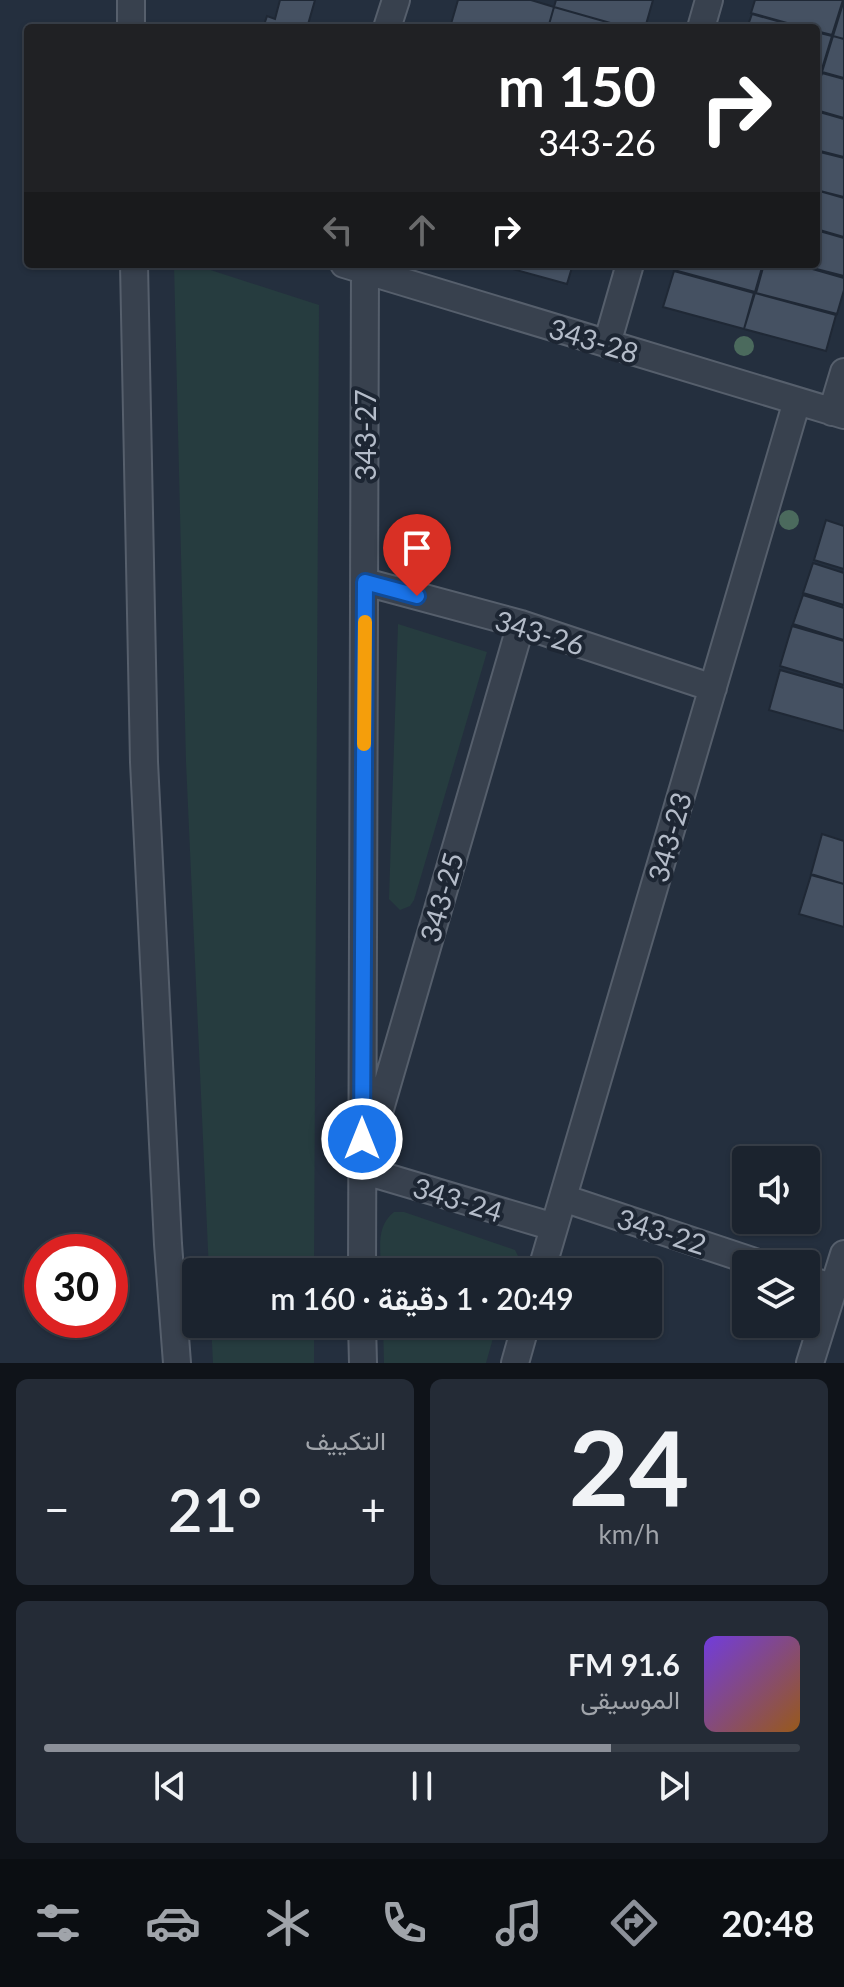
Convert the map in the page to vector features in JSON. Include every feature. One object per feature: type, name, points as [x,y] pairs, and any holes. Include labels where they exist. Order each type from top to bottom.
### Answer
[{"type":"street","points":[[131,0],[131,24]]},
{"type":"street","points":[[388,24],[396,0]]},
{"type":"street","points":[[702,24],[709,0]]},
{"type":"street","points":[[134,268],[144,762],[168,1244],[177,1363]]},
{"type":"street","name":"343-27","points":[[355,268],[365,582],[362,1258]]},
{"type":"street","name":"343-28","points":[[358,268],[838,414]]},
{"type":"street","points":[[607,344],[629,268]]},
{"type":"street","points":[[838,414],[844,372]]},
{"type":"street","name":"343-23","points":[[545,1258],[797,401]]},
{"type":"street","name":"343-26","points":[[365,582],[521,624],[713,688]]},
{"type":"street","name":"343-25","points":[[362,1170],[521,624]]},
{"type":"street","name":"343-24","points":[[362,1170],[554,1227]]},
{"type":"street","name":"343-22","points":[[563,1198],[732,1254]]},
{"type":"street","points":[[810,1363],[844,1254]]},
{"type":"street","points":[[820,1284],[834,1288]]},
{"type":"street","points":[[362,1338],[363,1363]]},
{"type":"street","points":[[515,1363],[522,1338]]},
{"type":"green space","points":[[174,268],[204,268],[319,305],[314,1258],[208,1258],[186,762]]},
{"type":"green space","points":[[398,624],[487,652],[414,900],[410,906],[400,910],[389,899]]},
{"type":"green space","points":[[394,1212],[404,1212],[515,1250],[518,1256],[380,1258],[382,1232]]},
{"type":"green space","points":[[212,1338],[314,1338],[314,1363],[213,1363]]},
{"type":"green space","points":[[383,1338],[493,1338],[486,1363],[384,1363]]},
{"type":"building","points":[[280,0],[315,0],[308,24],[264,24],[267,16],[275,19]]},
{"type":"building","points":[[458,0],[531,0],[554,7],[549,24],[451,24]]},
{"type":"building","points":[[556,0],[653,0],[646,24],[614,24],[554,7]]},
{"type":"building","points":[[755,0],[843,0],[832,35],[820,32],[820,24],[791,24],[751,13]]},
{"type":"building","points":[[844,0],[844,39],[833,36]]},
{"type":"building","points":[[554,7],[614,24],[549,24]]},
{"type":"building","points":[[752,14],[788,24],[748,24]]},
{"type":"building","points":[[820,33],[832,36],[820,72]]},
{"type":"building","points":[[833,36],[844,39],[844,78],[822,72]]},
{"type":"building","points":[[822,73],[844,79],[844,118],[820,111]]},
{"type":"building","points":[[820,112],[844,119],[844,157],[820,151]]},
{"type":"building","points":[[820,152],[844,158],[844,197],[820,191]]},
{"type":"building","points":[[820,191],[844,198],[844,237],[820,230]]},
{"type":"building","points":[[820,231],[844,238],[844,276],[813,268],[820,268]]},
{"type":"building","points":[[509,268],[572,268],[567,284]]},
{"type":"building","points":[[675,268],[762,268],[755,292]]},
{"type":"building","points":[[763,268],[809,268],[844,278],[837,314],[756,293]]},
{"type":"building","points":[[674,271],[754,293],[744,329],[663,307]]},
{"type":"building","points":[[755,293],[836,315],[826,351],[744,329]]},
{"type":"building","points":[[826,520],[844,526],[844,569],[814,560]]},
{"type":"building","points":[[813,563],[844,573],[844,605],[803,593]]},
{"type":"building","points":[[803,595],[844,608],[844,640],[793,624]]},
{"type":"building","points":[[792,626],[844,641],[844,685],[780,666]]},
{"type":"building","points":[[780,670],[844,688],[844,731],[769,710]]},
{"type":"building","points":[[822,834],[844,841],[844,884],[811,874]]},
{"type":"building","points":[[811,875],[844,884],[844,927],[799,914]]},
{"type":"slow traffic","points":[[364,744],[365,622]]},
{"type":"route","points":[[362,1139],[365,582],[417,596]]}]
